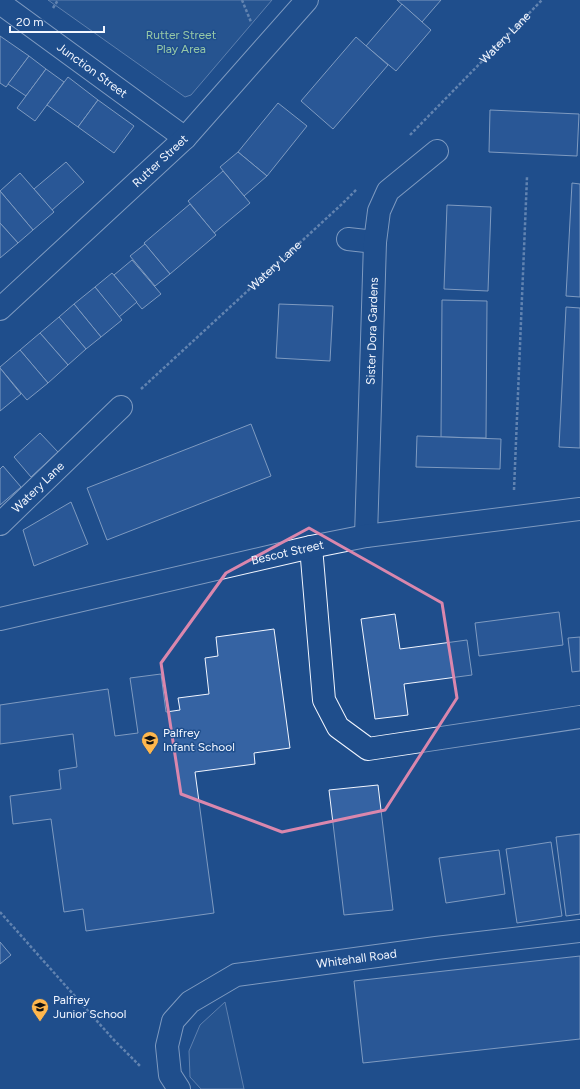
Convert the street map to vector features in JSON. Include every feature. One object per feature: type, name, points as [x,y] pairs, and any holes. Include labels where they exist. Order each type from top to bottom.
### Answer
[{"type":"street","name":"Rutter Street","points":[[0,309],[185,138],[307,0]]},
{"type":"street","name":"Junction Street","points":[[0,3],[185,138]]},
{"type":"street","name":"Sister Dora Gardens","points":[[366,536],[375,242],[379,211],[388,191],[437,151]]},
{"type":"street","points":[[348,239],[375,242]]},
{"type":"street","name":"Watery Lane","points":[[0,524],[121,407]]},
{"type":"street","name":"Bescot Street","points":[[0,619],[311,547],[366,536],[580,510]]},
{"type":"street","points":[[311,547],[324,700],[338,727],[368,749],[580,717]]},
{"type":"street","name":"Whitehall Road","points":[[174,1082],[167,1046],[174,1021],[190,1002],[236,975],[436,948],[580,931]]},
{"type":"path","name":"Watery Lane","points":[[409,136],[542,0]]},
{"type":"path","points":[[513,518],[527,177]]},
{"type":"path","name":"Watery Lane","points":[[121,407],[336,210],[358,187]]},
{"type":"path","points":[[0,912],[113,1039],[146,1072],[161,1076],[174,1082]]},
{"type":"highlighted area","points":[[309,528],[442,603],[457,698],[385,810],[282,832],[181,794],[161,663],[226,573]]},
{"type":"shaded area","name":"Rutter Street Play Area","points":[[48,0],[272,0],[191,95],[185,97]]},
{"type":"shaded area","points":[[225,1002],[244,1089],[201,1089],[190,1077],[189,1051],[200,1025]]},
{"type":"building","points":[[397,0],[441,0],[422,22]]},
{"type":"building","points":[[402,4],[431,30],[396,71],[366,46]]},
{"type":"building","points":[[0,36],[29,56],[6,87],[0,83]]},
{"type":"building","points":[[356,37],[388,65],[333,129],[301,101]]},
{"type":"building","points":[[29,56],[46,69],[26,96],[8,84]]},
{"type":"building","points":[[46,69],[64,82],[35,121],[17,108]]},
{"type":"building","points":[[68,77],[98,100],[78,127],[47,105]]},
{"type":"building","points":[[98,100],[134,126],[114,153],[78,127]]},
{"type":"building","points":[[278,103],[307,126],[267,176],[238,152]]},
{"type":"building","points":[[490,110],[579,114],[577,156],[489,152]]},
{"type":"building","points":[[238,152],[267,176],[244,196],[220,167]]},
{"type":"building","points":[[66,162],[84,182],[52,210],[34,189]]},
{"type":"building","points":[[223,171],[250,203],[214,233],[188,201]]},
{"type":"building","points":[[20,173],[54,212],[33,230],[0,191]]},
{"type":"building","points":[[572,183],[580,184],[580,297],[566,296]]},
{"type":"building","points":[[0,191],[33,230],[18,243],[0,223]]},
{"type":"building","points":[[190,204],[216,235],[170,274],[144,243]]},
{"type":"building","points":[[447,205],[491,207],[488,291],[444,289]]},
{"type":"building","points":[[0,223],[18,243],[0,258]]},
{"type":"building","points":[[145,244],[170,274],[155,286],[130,256]]},
{"type":"building","points":[[132,260],[161,294],[142,309],[114,275]]},
{"type":"building","points":[[112,273],[137,302],[119,317],[95,287]]},
{"type":"building","points":[[95,287],[122,320],[101,337],[74,304]]},
{"type":"building","points":[[442,300],[487,301],[486,438],[441,437]]},
{"type":"building","points":[[74,304],[101,337],[86,349],[59,317]]},
{"type":"building","points":[[279,304],[333,306],[330,361],[276,358]]},
{"type":"building","points":[[566,307],[580,308],[580,448],[559,447]]},
{"type":"building","points":[[59,317],[86,349],[68,365],[40,333]]},
{"type":"building","points":[[40,333],[68,365],[48,383],[20,350]]},
{"type":"building","points":[[20,350],[48,383],[27,400],[0,368]]},
{"type":"building","points":[[0,368],[21,394],[0,411]]},
{"type":"building","points":[[251,424],[271,476],[107,540],[87,488]]},
{"type":"building","points":[[40,433],[58,452],[31,477],[14,457]]},
{"type":"building","points":[[417,436],[501,439],[500,469],[416,467]]},
{"type":"building","points":[[3,466],[21,487],[0,505],[0,469]]},
{"type":"building","points":[[71,502],[88,544],[34,566],[23,530]]},
{"type":"building","points":[[559,612],[563,645],[479,656],[475,623]]},
{"type":"building","points":[[395,614],[400,649],[467,640],[472,675],[404,684],[408,715],[375,719],[361,619]]},
{"type":"building","points":[[274,629],[290,748],[254,753],[255,764],[195,772],[214,913],[86,931],[83,909],[64,912],[51,819],[13,824],[10,796],[61,789],[59,770],[77,767],[73,734],[0,744],[0,705],[108,689],[115,736],[138,733],[130,678],[161,674],[166,712],[180,710],[178,698],[209,694],[205,658],[218,656],[216,637]]},
{"type":"building","points":[[580,637],[580,671],[572,672],[568,638]]},
{"type":"building","points":[[378,785],[393,910],[344,915],[329,790]]},
{"type":"building","points":[[580,834],[580,914],[566,916],[556,837]]},
{"type":"building","points":[[551,842],[562,916],[517,923],[506,849]]},
{"type":"building","points":[[499,850],[505,894],[446,903],[439,858]]},
{"type":"building","points":[[0,942],[11,955],[0,964]]},
{"type":"building","points":[[580,956],[580,1039],[363,1063],[354,981]]},
{"type":"place","name":"Palfrey Infant School","points":[[150,755]]},
{"type":"place","name":"Palfrey Junior School","points":[[40,1022]]}]
